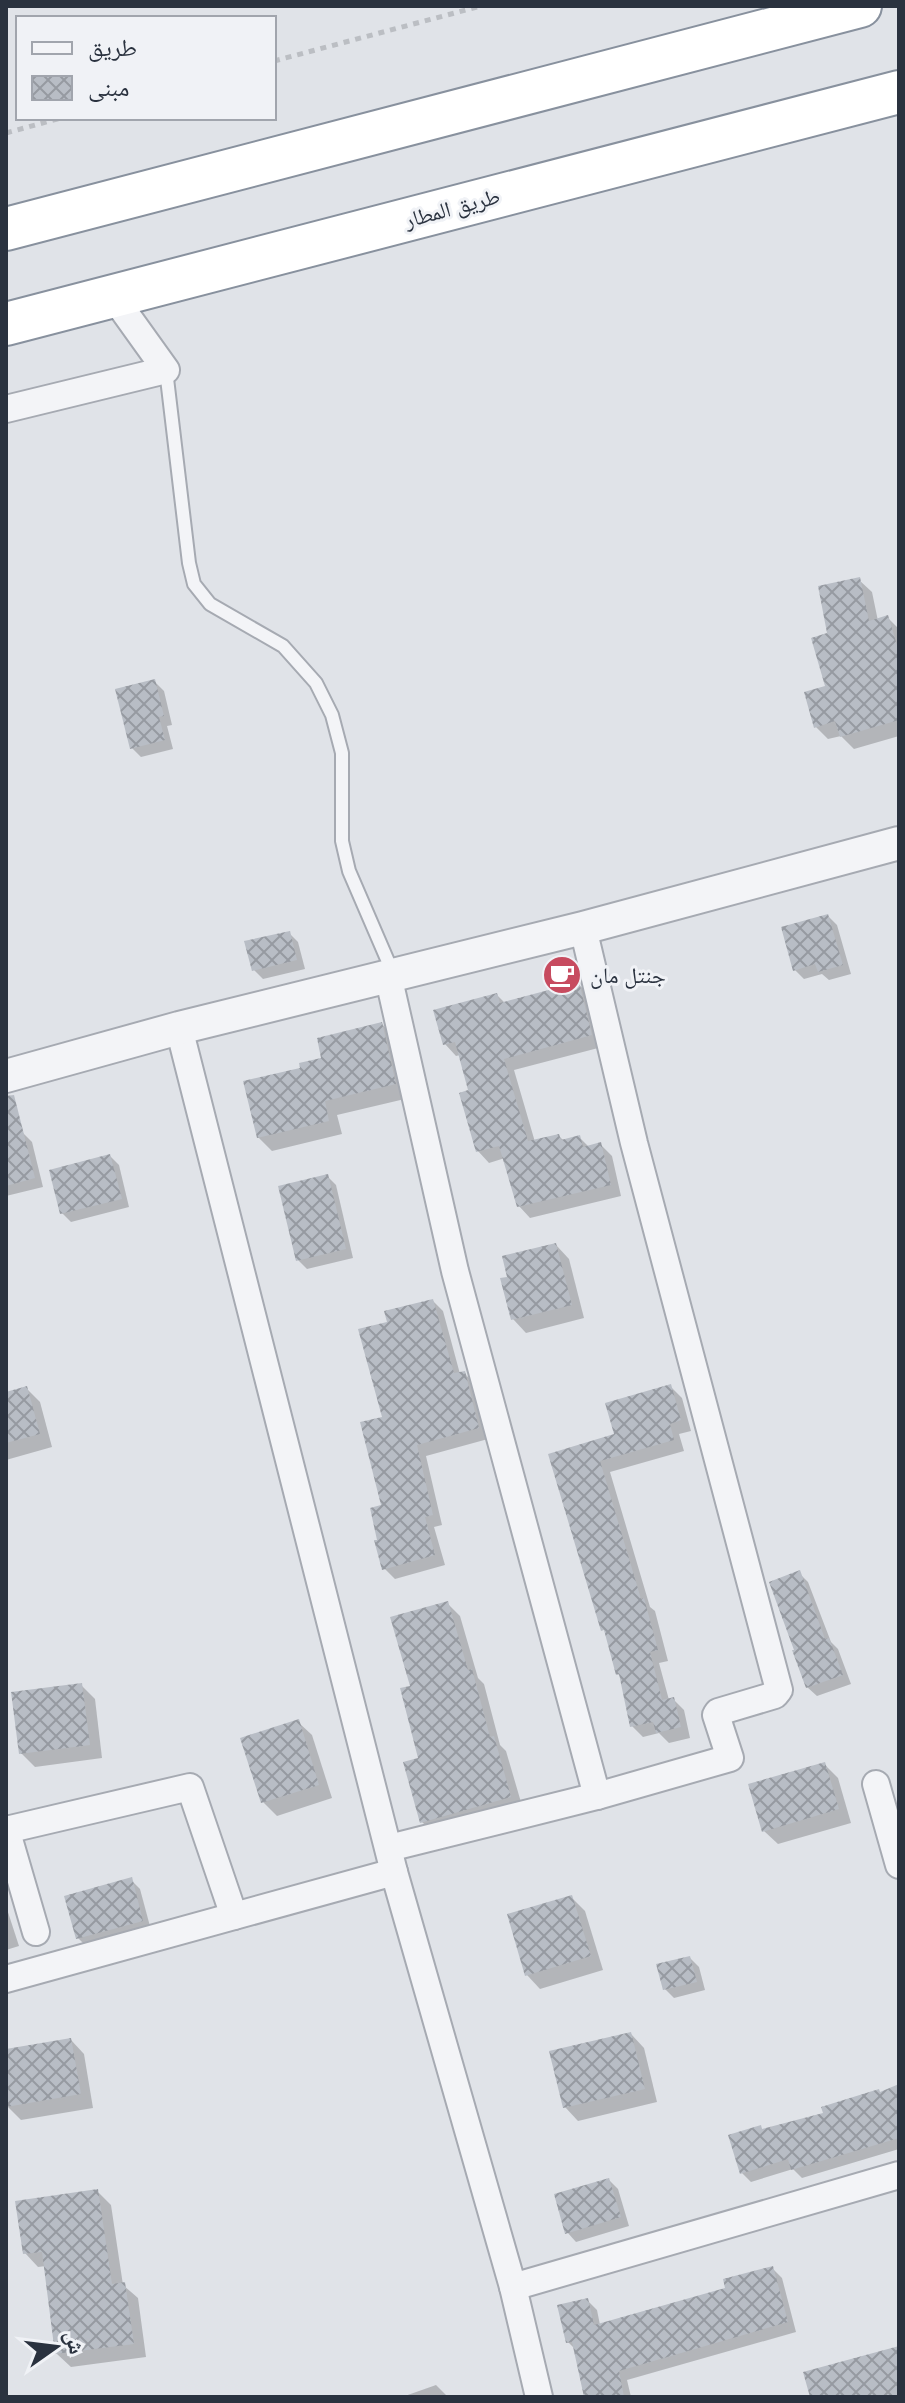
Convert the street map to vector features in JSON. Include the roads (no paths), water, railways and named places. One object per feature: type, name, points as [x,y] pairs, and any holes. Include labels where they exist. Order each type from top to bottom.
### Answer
[{"type":"highway","points":[[6,229],[860,6]]},
{"type":"highway","name":"طريق المطار","points":[[6,324],[899,92]]},
{"type":"street","points":[[6,409],[166,370],[113,296]]},
{"type":"street","points":[[6,1076],[179,1028],[583,928],[899,843]]},
{"type":"street","points":[[6,1979],[234,1916],[392,1860],[730,1758],[716,1715],[718,1712],[775,1695],[779,1690],[634,1143],[583,928]]},
{"type":"street","points":[[391,974],[455,1271],[597,1796]]},
{"type":"street","points":[[179,1028],[392,1860],[513,2287],[539,2397]]},
{"type":"street","points":[[876,1784],[899,1865]]},
{"type":"street","points":[[36,1932],[6,1830],[190,1787],[234,1916]]},
{"type":"street","points":[[513,2287],[899,2175]]},
{"type":"lane","points":[[166,370],[194,584],[210,604],[283,646],[316,683],[332,715],[342,753],[342,841],[349,871],[391,974]]},
{"type":"place","name":"جنتل مان","points":[[562,975]]}]
